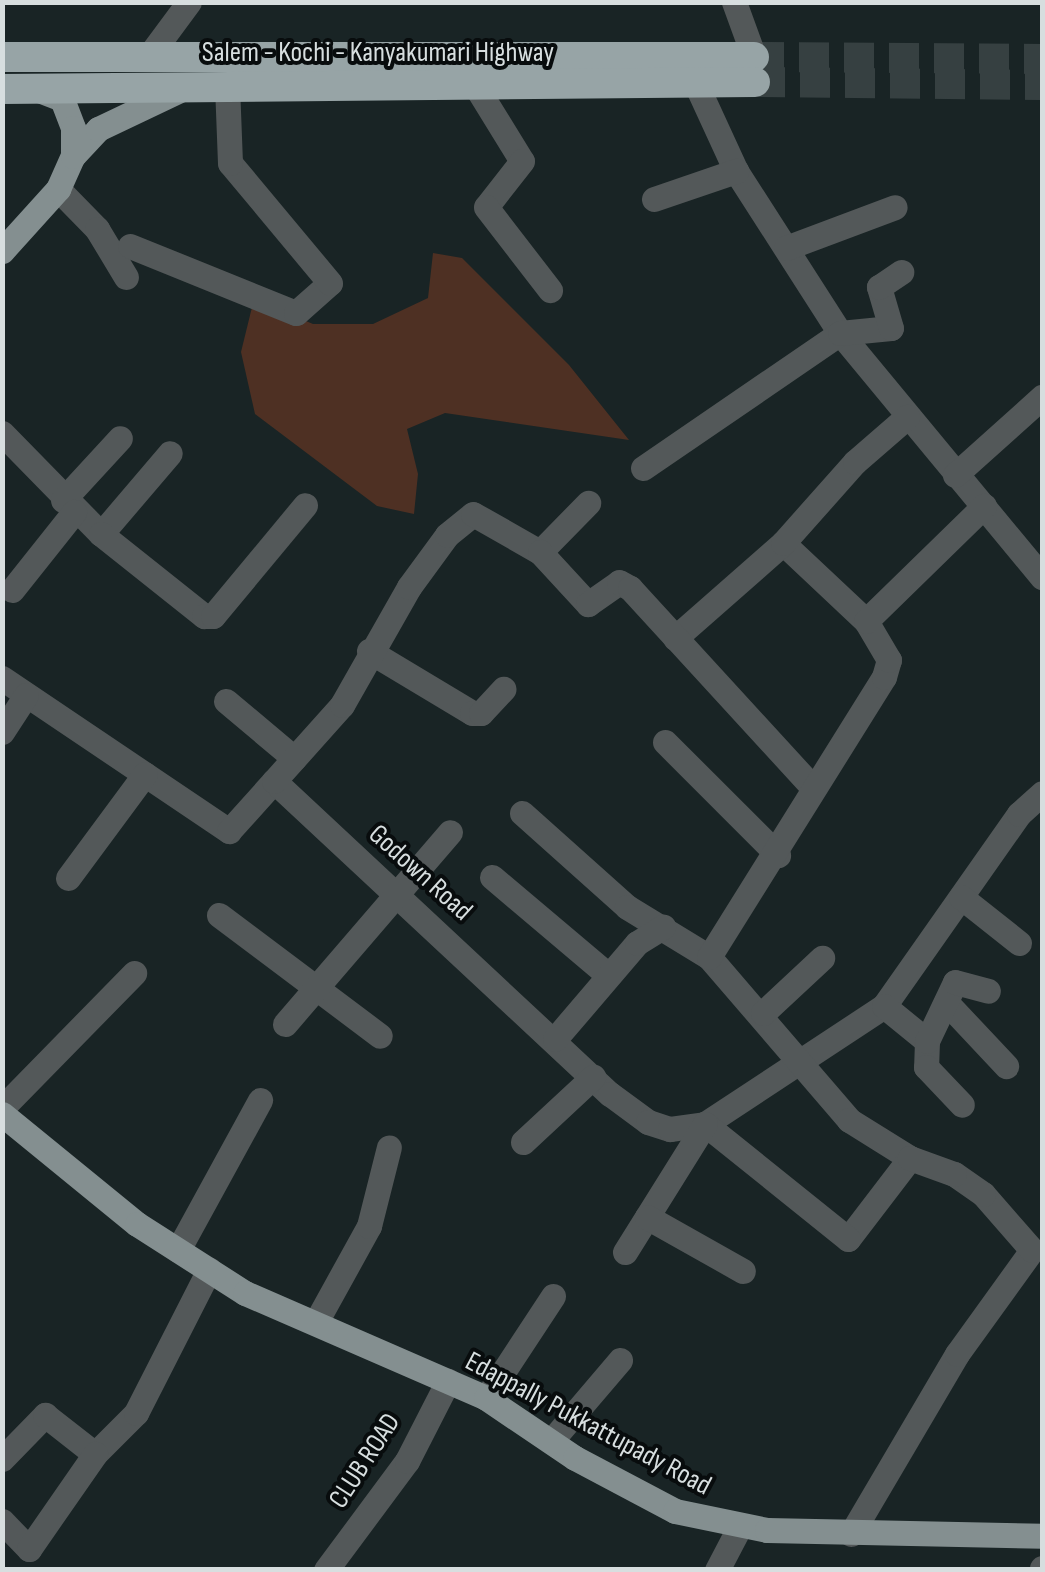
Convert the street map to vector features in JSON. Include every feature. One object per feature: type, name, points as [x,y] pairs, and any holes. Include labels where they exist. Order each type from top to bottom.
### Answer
[{"type":"highway","name":"Salem - Kochi - Kanyakumari Highway","points":[[7,50],[754,70]]},
{"type":"highway","name":"Salem - Kochi - Kanyakumari Highway","points":[[2,89],[696,84],[754,70]]},
{"type":"main road","points":[[2,250],[58,188],[73,156],[117,118],[182,89],[220,86]]},
{"type":"main road","points":[[39,90],[62,99],[73,128],[73,156]]},
{"type":"main road","name":"Edappally Pukkattupady Road","points":[[2,1111],[69,1172],[178,1250],[272,1308],[316,1322],[376,1355],[486,1398],[674,1510],[739,1528],[852,1534],[1042,1536]]},
{"type":"street","points":[[149,56],[189,2]]},
{"type":"street","points":[[734,2],[754,70]]},
{"type":"street","points":[[696,84],[736,171],[840,333],[955,475],[1038,562]]},
{"type":"street","points":[[474,85],[522,161],[486,207],[550,290]]},
{"type":"street","points":[[130,246],[296,313],[330,283],[230,162],[220,86]]},
{"type":"street","points":[[654,198],[736,171]]},
{"type":"street","points":[[58,188],[96,228],[126,277]]},
{"type":"street","points":[[786,248],[895,207]]},
{"type":"street","points":[[643,468],[840,333],[892,328],[879,287],[901,272]]},
{"type":"street","points":[[955,475],[1042,397]]},
{"type":"street","points":[[675,638],[783,544],[856,462],[907,418]]},
{"type":"street","points":[[2,434],[68,506],[204,616],[213,616],[305,504]]},
{"type":"street","points":[[12,590],[68,506],[120,438]]},
{"type":"street","points":[[101,534],[170,453]]},
{"type":"street","points":[[540,552],[588,503]]},
{"type":"street","points":[[866,621],[984,506]]},
{"type":"street","points":[[2,678],[229,831],[342,705],[369,650],[463,519],[484,517],[540,552],[588,604],[619,582],[813,788]]},
{"type":"street","points":[[709,957],[778,855],[889,660],[866,621],[783,544]]},
{"type":"street","points":[[369,650],[472,713],[481,713],[502,689]]},
{"type":"street","points":[[2,732],[26,695]]},
{"type":"street","points":[[226,700],[294,758]]},
{"type":"street","points":[[665,742],[778,855]]},
{"type":"street","points":[[68,878],[145,774]]},
{"type":"street","name":"Godown Road","points":[[274,782],[593,1078],[648,1122],[670,1129],[704,1124]]},
{"type":"street","points":[[625,1252],[704,1124],[801,1064],[884,1006],[961,897],[1042,793]]},
{"type":"street","points":[[522,813],[592,879],[709,957],[763,1013],[849,1120],[910,1158],[954,1174],[983,1194],[1032,1250],[957,1354],[852,1534]]},
{"type":"street","points":[[285,1024],[320,988],[392,894],[450,832]]},
{"type":"street","points":[[492,877],[608,975]]},
{"type":"street","points":[[961,897],[1019,943]]},
{"type":"street","points":[[219,915],[380,1036]]},
{"type":"street","points":[[555,1040],[637,943],[663,927]]},
{"type":"street","points":[[763,1013],[822,958]]},
{"type":"street","points":[[2,1111],[134,972]]},
{"type":"street","points":[[962,1106],[926,1067],[927,1041],[955,982],[988,991]]},
{"type":"street","points":[[946,1002],[1006,1066]]},
{"type":"street","points":[[884,1006],[927,1041]]},
{"type":"street","points":[[523,1142],[593,1078]]},
{"type":"street","points":[[178,1250],[260,1100]]},
{"type":"street","points":[[704,1124],[848,1240],[910,1158]]},
{"type":"street","points":[[316,1322],[369,1226],[389,1146]]},
{"type":"street","points":[[647,1217],[744,1271]]},
{"type":"street","points":[[2,1522],[29,1548],[95,1454],[136,1413],[209,1270]]},
{"type":"street","points":[[486,1398],[554,1296]]},
{"type":"street","points":[[552,1440],[620,1360]]},
{"type":"street","name":"CLUB ROAD","points":[[339,1565],[406,1461],[448,1381]]},
{"type":"street","points":[[2,1459],[45,1414],[95,1454]]},
{"type":"street","points":[[717,1570],[739,1528]]},
{"type":"shaded area","points":[[433,253],[462,258],[569,365],[629,440],[445,413],[407,429],[418,474],[414,514],[377,506],[255,414],[241,352],[254,299],[313,324],[373,324],[428,298]]},
{"type":"tunnel","points":[[754,57],[1042,59]]},
{"type":"tunnel","points":[[755,82],[1042,85]]}]
